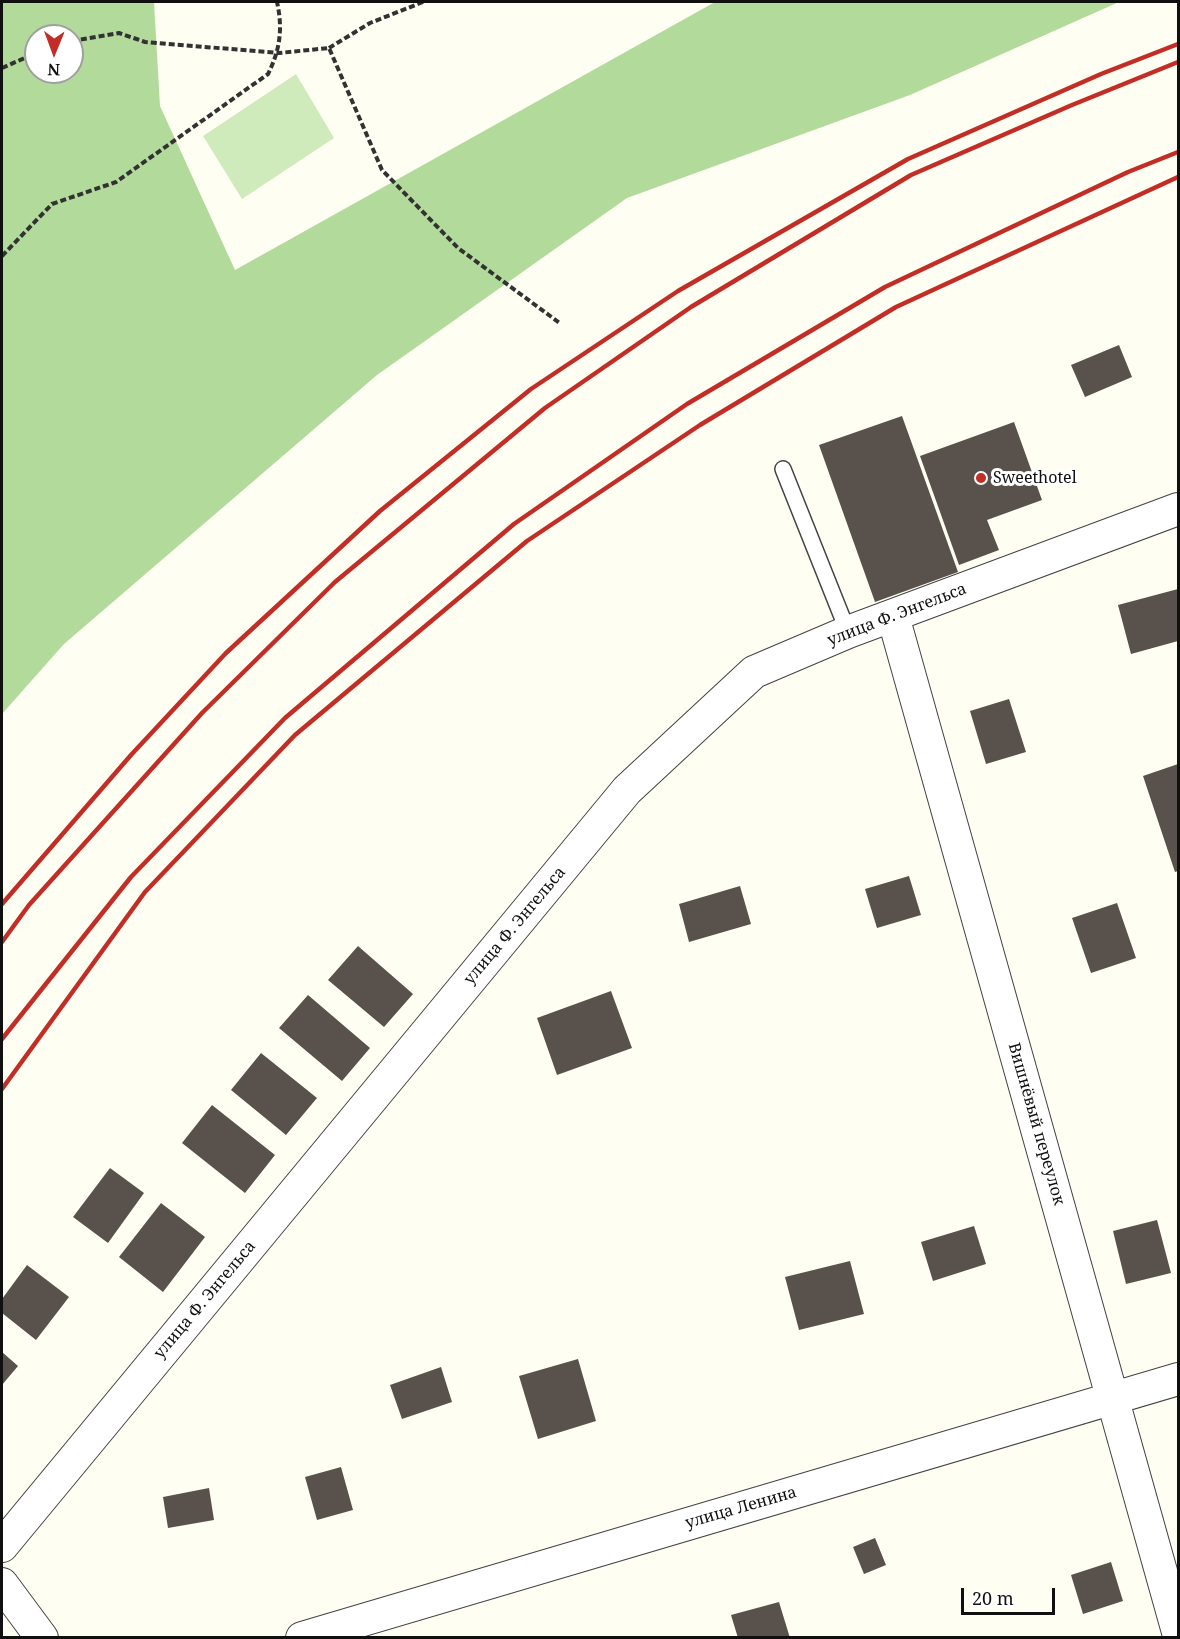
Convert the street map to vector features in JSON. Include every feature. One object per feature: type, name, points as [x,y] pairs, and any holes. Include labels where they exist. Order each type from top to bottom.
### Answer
[{"type":"street","name":"улица Ф. Энгельса","points":[[2,1546],[627,790],[754,672],[848,632],[1179,509]]},
{"type":"street","name":"Вишнёвый переулок","points":[[893,616],[1179,1632]]},
{"type":"street","name":"улица Ленина","points":[[302,1638],[1179,1379]]},
{"type":"street","points":[[2,1584],[42,1638]]},
{"type":"lane","points":[[783,470],[848,632]]},
{"type":"path","points":[[2,256],[52,204],[116,183],[268,75],[279,53],[281,20],[277,2]]},
{"type":"path","points":[[84,39],[119,33],[145,42],[279,53],[329,48],[370,23],[423,2]]},
{"type":"path","points":[[329,48],[382,170],[458,248],[561,324]]},
{"type":"path","points":[[2,68],[24,58]]},
{"type":"green space","points":[[2,2],[154,2],[160,106],[235,270],[715,2],[1119,2],[910,95],[627,198],[377,375],[64,644],[2,714]]},
{"type":"green space","points":[[296,74],[334,138],[242,199],[203,136]]},
{"type":"building","points":[[1119,345],[1132,377],[1085,397],[1071,365]]},
{"type":"building","points":[[902,416],[958,572],[875,602],[819,445]]},
{"type":"building","name":"Sweethotel","points":[[1014,422],[1042,500],[987,520],[999,550],[959,565],[920,456]]},
{"type":"building","points":[[1178,589],[1178,641],[1131,654],[1118,605]]},
{"type":"building","points":[[1009,699],[1026,752],[986,764],[970,711]]},
{"type":"building","points":[[1178,764],[1178,871],[1175,872],[1143,776]]},
{"type":"building","points":[[909,876],[921,915],[877,928],[865,889]]},
{"type":"building","points":[[740,886],[751,924],[689,942],[679,904]]},
{"type":"building","points":[[1117,903],[1136,958],[1091,973],[1072,918]]},
{"type":"building","points":[[358,946],[413,994],[384,1027],[328,980]]},
{"type":"building","points":[[611,991],[632,1048],[557,1075],[537,1018]]},
{"type":"building","points":[[308,995],[370,1048],[342,1081],[279,1028]]},
{"type":"building","points":[[261,1053],[317,1098],[286,1135],[231,1090]]},
{"type":"building","points":[[212,1105],[275,1155],[245,1193],[182,1143]]},
{"type":"building","points":[[110,1168],[144,1193],[108,1243],[73,1217]]},
{"type":"building","points":[[161,1203],[205,1237],[163,1292],[119,1257]]},
{"type":"building","points":[[1157,1220],[1171,1273],[1126,1284],[1113,1231]]},
{"type":"building","points":[[974,1226],[986,1264],[933,1281],[921,1242]]},
{"type":"building","points":[[850,1261],[864,1314],[799,1330],[785,1277]]},
{"type":"building","points":[[27,1265],[69,1297],[36,1340],[2,1313],[2,1299]]},
{"type":"building","points":[[2,1352],[18,1366],[2,1385]]},
{"type":"building","points":[[578,1359],[596,1421],[538,1439],[519,1376]]},
{"type":"building","points":[[441,1367],[452,1402],[402,1419],[390,1385]]},
{"type":"building","points":[[341,1467],[353,1510],[317,1520],[305,1477]]},
{"type":"building","points":[[209,1488],[214,1520],[168,1528],[163,1497]]},
{"type":"building","points":[[875,1538],[886,1565],[864,1574],[853,1547]]},
{"type":"building","points":[[1111,1562],[1123,1601],[1083,1614],[1071,1575]]},
{"type":"building","points":[[779,1602],[790,1638],[738,1638],[731,1615]]},
{"type":"railway","points":[[2,904],[131,755],[226,653],[380,511],[531,389],[678,291],[908,159],[1101,74],[1178,44]]},
{"type":"railway","points":[[2,942],[29,905],[202,713],[335,582],[545,408],[691,307],[911,175],[1178,62]]},
{"type":"railway","points":[[2,1039],[131,877],[285,718],[514,524],[687,404],[885,287],[1128,172],[1178,152]]},
{"type":"railway","points":[[2,1089],[145,892],[295,735],[527,541],[700,425],[896,307],[1178,177]]},
{"type":"place","name":"Sweethotel","points":[[981,478]]}]
